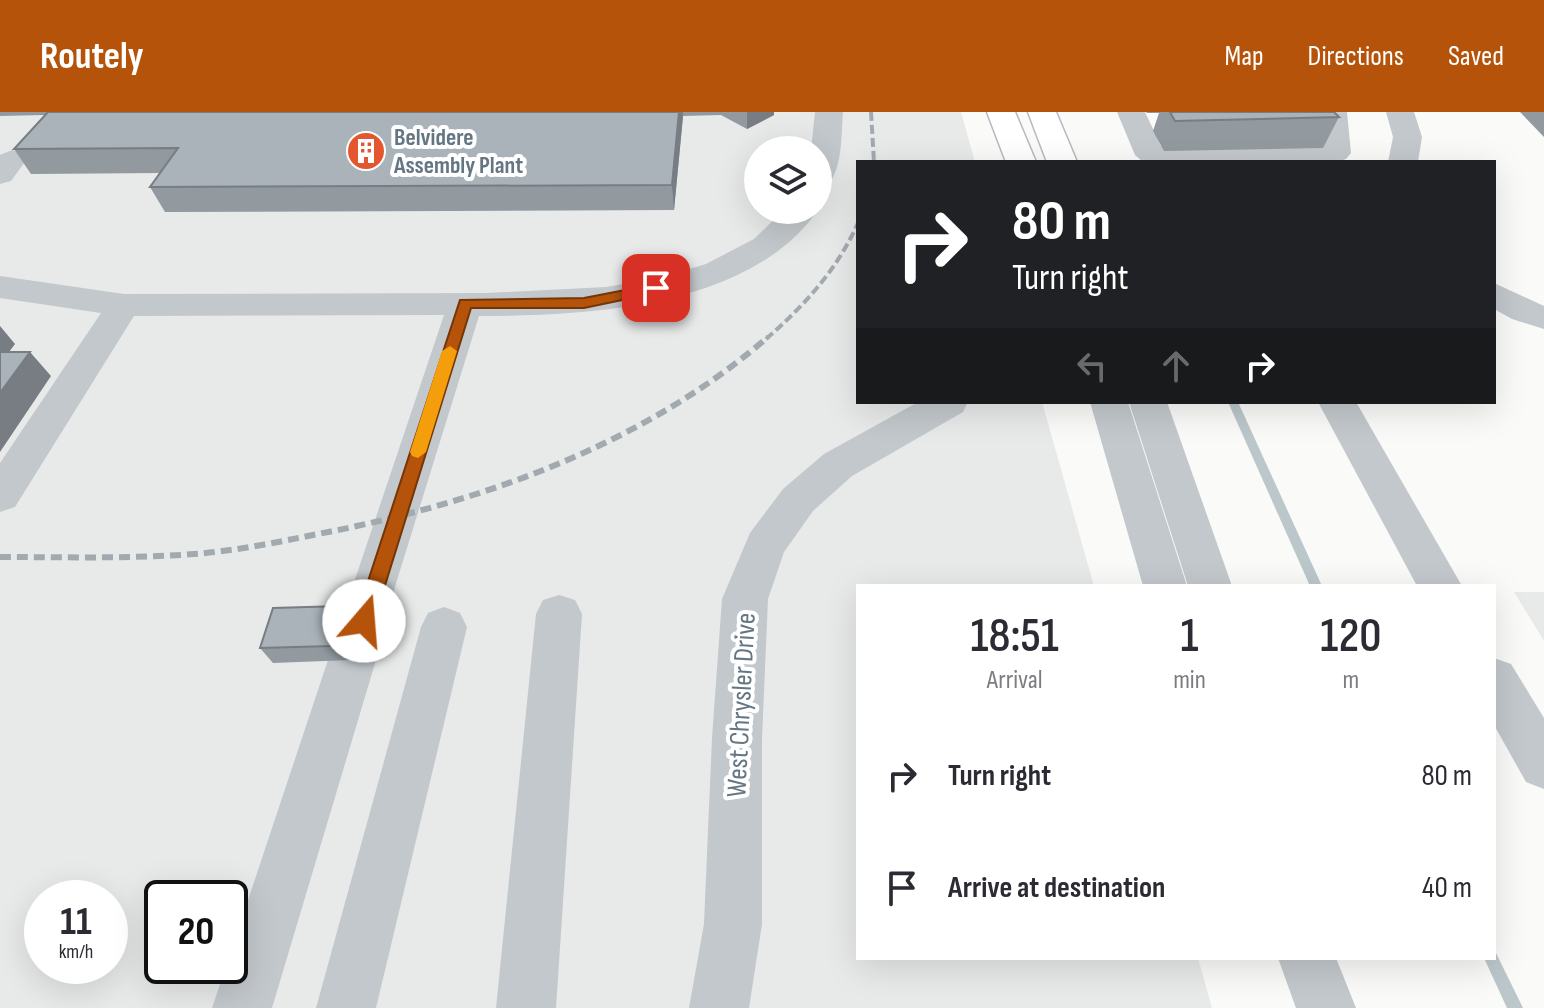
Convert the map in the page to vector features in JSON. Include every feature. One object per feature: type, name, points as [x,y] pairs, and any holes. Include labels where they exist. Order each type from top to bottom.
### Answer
[{"type":"main road","points":[[1001,112],[1020,160]]},
{"type":"main road","points":[[1042,112],[1061,160]]},
{"type":"street","points":[[827,136],[829,112]]},
{"type":"street","points":[[1400,112],[1408,130],[1404,160]]},
{"type":"street","points":[[1133,117],[1150,155],[1336,153],[1334,116],[1305,120]]},
{"type":"street","points":[[1133,117],[1166,121]]},
{"type":"street","points":[[0,287],[124,305],[584,303],[680,283],[739,263],[787,231],[792,224]]},
{"type":"street","points":[[1496,295],[1544,318]]},
{"type":"street","points":[[242,1008],[465,304]]},
{"type":"street","points":[[0,496],[124,305]]},
{"type":"street","name":"West Chrysler Drive","points":[[719,1008],[733,924],[737,738],[745,599],[765,545],[798,500],[838,465],[945,404]]},
{"type":"street","points":[[1110,404],[1164,584]]},
{"type":"street","points":[[1149,404],[1209,584]]},
{"type":"street","points":[[1338,404],[1439,584]]},
{"type":"street","points":[[526,1008],[559,614]]},
{"type":"street","points":[[346,1008],[444,627]]},
{"type":"street","points":[[1496,682],[1544,765]]},
{"type":"street","points":[[1308,960],[1328,1008]]},
{"type":"street","points":[[1316,960],[1328,1008]]},
{"type":"shaded area","points":[[0,112],[961,112],[974,160],[856,160],[856,404],[1043,404],[1093,584],[856,584],[856,960],[1199,960],[1212,1008],[0,1008]]},
{"type":"shaded area","points":[[1514,592],[1544,592],[1544,641]]},
{"type":"building","name":"Belvidere Assembly Plant","points":[[48,112],[679,112],[672,185],[150,187],[178,148],[14,149]]},
{"type":"building","points":[[1170,112],[1334,112],[1339,117],[1175,121]]},
{"type":"building","points":[[0,352],[30,352],[0,393]]},
{"type":"building","points":[[376,605],[366,645],[260,648],[273,608]]},
{"type":"waterway","points":[[1234,404],[1315,584]]},
{"type":"waterway","points":[[1492,960],[1515,1008]]},
{"type":"railway","points":[[871,112],[874,160]]},
{"type":"railway","points":[[766,339],[818,286],[856,227]]},
{"type":"railway","points":[[0,557],[209,553],[313,535],[435,506],[554,466],[611,440],[719,376],[768,337]]},
{"type":"slow traffic","points":[[418,452],[450,351]]},
{"type":"place","name":"Belvidere Assembly Plant","points":[[366,151]]},
{"type":"route","points":[[364,621],[465,304],[584,303],[656,288]]}]
